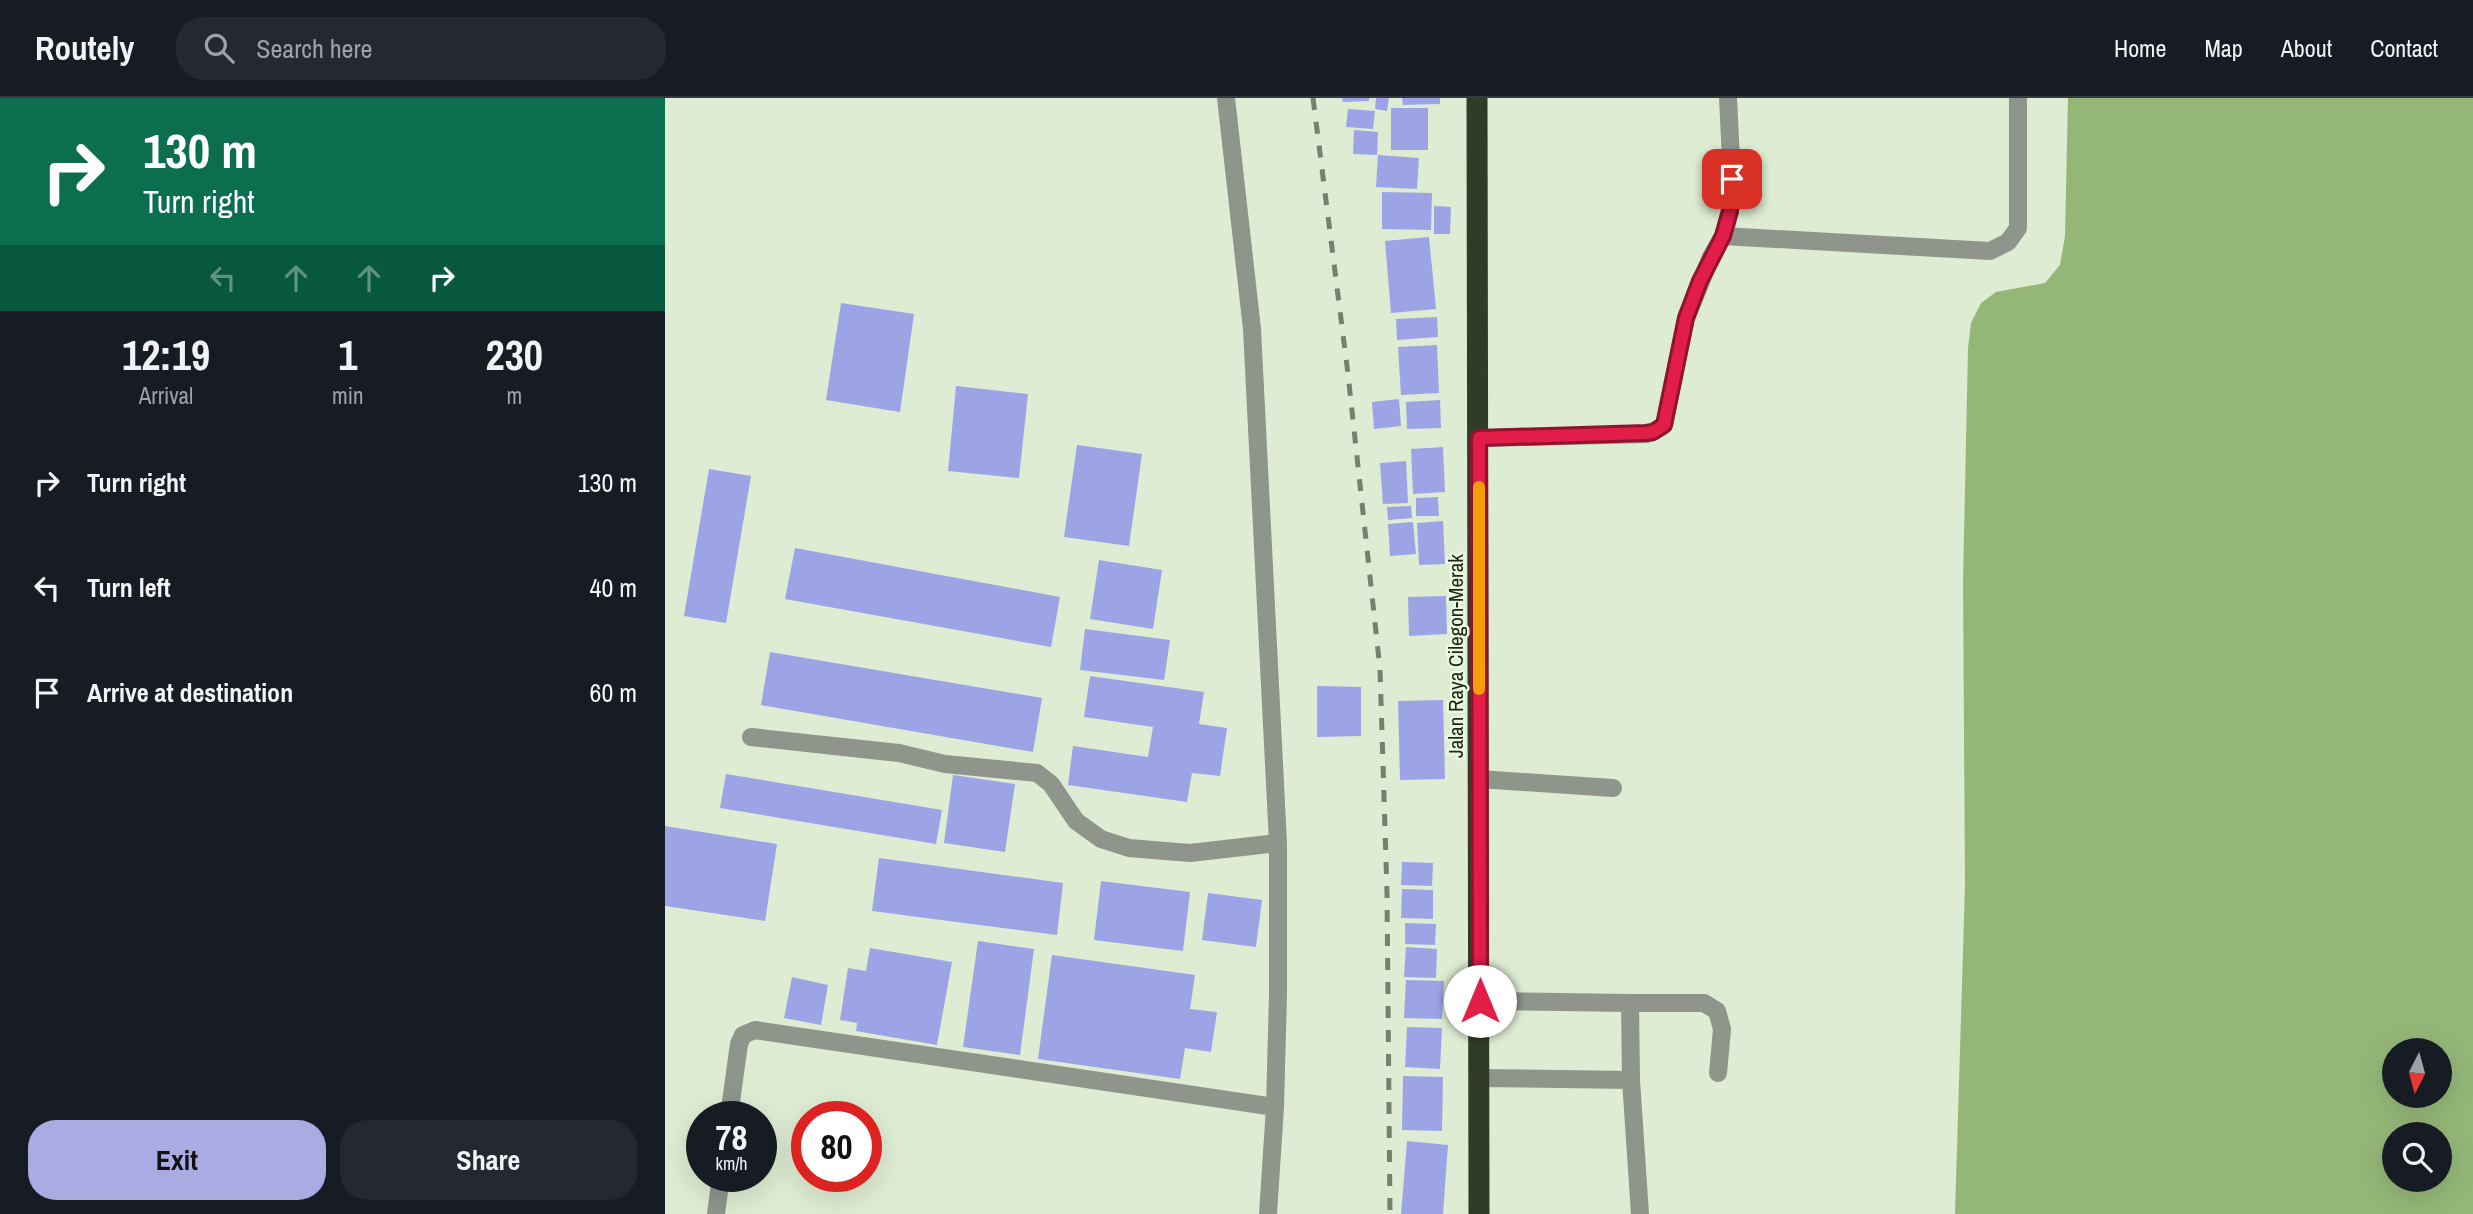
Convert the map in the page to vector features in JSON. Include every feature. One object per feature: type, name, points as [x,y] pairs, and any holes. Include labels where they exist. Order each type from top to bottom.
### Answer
[{"type":"highway","name":"Jalan Raya Cilegon-Merak","points":[[1477,98],[1479,1214]]},
{"type":"street","points":[[1226,98],[1252,328],[1278,843],[1275,1107],[1268,1214]]},
{"type":"street","points":[[1479,438],[1646,433],[1664,425],[1686,318],[1700,281],[1723,236],[1730,211],[1732,179],[1728,98]]},
{"type":"street","points":[[1723,236],[1990,251],[2008,242],[2018,228],[2018,98]]},
{"type":"street","points":[[751,737],[899,753],[945,764],[1037,773],[1051,784],[1076,821],[1101,839],[1129,848],[1190,853],[1278,843]]},
{"type":"street","points":[[1479,779],[1613,788]]},
{"type":"street","points":[[1480,1001],[1705,1003],[1717,1011],[1722,1029],[1718,1073]]},
{"type":"street","points":[[1630,1003],[1631,1080],[1640,1214]]},
{"type":"street","points":[[731,1101],[739,1044],[743,1035],[755,1030],[1275,1107]]},
{"type":"street","points":[[1479,1078],[1631,1080]]},
{"type":"street","points":[[716,1214],[719,1192]]},
{"type":"shaded area","points":[[2068,98],[2473,98],[2473,1214],[1955,1214],[1965,885],[1963,582],[1968,348],[1971,323],[1981,303],[1996,292],[2045,283],[2060,265],[2065,236]]},
{"type":"building","points":[[1342,98],[1369,98],[1369,101],[1343,102]]},
{"type":"building","points":[[1376,98],[1389,98],[1387,111],[1375,109]]},
{"type":"building","points":[[1402,98],[1440,98],[1440,104],[1403,105]]},
{"type":"building","points":[[1391,108],[1428,108],[1428,150],[1391,150]]},
{"type":"building","points":[[1348,109],[1375,111],[1373,129],[1346,127]]},
{"type":"building","points":[[1354,130],[1378,132],[1377,155],[1353,154]]},
{"type":"building","points":[[1378,155],[1419,158],[1417,189],[1376,187]]},
{"type":"building","points":[[1382,192],[1432,193],[1431,230],[1382,229]]},
{"type":"building","points":[[1434,206],[1451,207],[1450,234],[1434,234]]},
{"type":"building","points":[[1429,237],[1436,309],[1391,313],[1385,241]]},
{"type":"building","points":[[841,303],[914,314],[900,412],[826,400]]},
{"type":"building","points":[[1437,317],[1438,337],[1397,340],[1396,319]]},
{"type":"building","points":[[1437,345],[1439,393],[1401,395],[1398,347]]},
{"type":"building","points":[[956,386],[1028,394],[1019,478],[948,471]]},
{"type":"building","points":[[1399,399],[1401,426],[1374,429],[1372,402]]},
{"type":"building","points":[[1440,400],[1441,428],[1407,429],[1406,402]]},
{"type":"building","points":[[1077,445],[1142,454],[1129,546],[1064,537]]},
{"type":"building","points":[[1443,447],[1445,492],[1413,494],[1411,449]]},
{"type":"building","points":[[1406,461],[1408,503],[1383,504],[1380,463]]},
{"type":"building","points":[[709,469],[751,476],[726,623],[684,616]]},
{"type":"building","points":[[1438,497],[1439,516],[1416,516],[1416,498]]},
{"type":"building","points":[[1411,506],[1412,518],[1388,520],[1387,507]]},
{"type":"building","points":[[1443,521],[1445,564],[1419,565],[1417,523]]},
{"type":"building","points":[[1413,522],[1416,554],[1390,556],[1388,524]]},
{"type":"building","points":[[795,548],[1060,597],[1051,647],[785,599]]},
{"type":"building","points":[[1099,560],[1162,570],[1153,629],[1090,619]]},
{"type":"building","points":[[1446,596],[1447,634],[1409,636],[1408,597]]},
{"type":"building","points":[[1085,629],[1170,640],[1164,680],[1080,670]]},
{"type":"building","points":[[770,652],[1042,698],[1033,752],[761,705]]},
{"type":"building","points":[[1090,676],[1204,692],[1199,724],[1227,728],[1220,776],[1192,773],[1187,802],[1068,785],[1073,746],[1148,757],[1153,727],[1084,717]]},
{"type":"building","points":[[1317,686],[1361,687],[1361,736],[1317,737]]},
{"type":"building","points":[[1443,700],[1445,779],[1400,780],[1398,701]]},
{"type":"building","points":[[726,774],[942,810],[936,844],[720,808]]},
{"type":"building","points":[[953,775],[1015,784],[1005,852],[944,843]]},
{"type":"building","points":[[665,826],[777,844],[765,921],[665,906]]},
{"type":"building","points":[[879,858],[1063,883],[1057,935],[872,911]]},
{"type":"building","points":[[1402,862],[1433,863],[1432,886],[1401,885]]},
{"type":"building","points":[[1101,881],[1190,892],[1183,951],[1094,940]]},
{"type":"building","points":[[1402,889],[1433,890],[1433,919],[1401,918]]},
{"type":"building","points":[[1208,893],[1262,900],[1256,947],[1202,940]]},
{"type":"building","points":[[1405,923],[1436,924],[1435,945],[1405,944]]},
{"type":"building","points":[[978,941],[1034,949],[1020,1055],[963,1047]]},
{"type":"building","points":[[1406,947],[1437,949],[1436,978],[1404,977]]},
{"type":"building","points":[[870,948],[952,962],[937,1045],[856,1031],[857,1023],[840,1020],[848,968],[866,971]]},
{"type":"building","points":[[1052,955],[1195,975],[1190,1009],[1217,1012],[1211,1052],[1185,1048],[1180,1079],[1038,1059]]},
{"type":"building","points":[[792,977],[828,985],[821,1025],[784,1018]]},
{"type":"building","points":[[1406,980],[1444,981],[1442,1019],[1404,1018]]},
{"type":"building","points":[[1407,1027],[1442,1028],[1440,1069],[1405,1067]]},
{"type":"building","points":[[1403,1076],[1443,1077],[1442,1131],[1402,1130]]},
{"type":"building","points":[[1407,1141],[1448,1145],[1443,1214],[1401,1214]]},
{"type":"railway","points":[[1313,98],[1348,374],[1380,669],[1387,893],[1390,1214]]},
{"type":"slow traffic","points":[[1479,487],[1479,689]]},
{"type":"route","points":[[1480,1001],[1479,438],[1646,433],[1664,425],[1686,318],[1700,281],[1723,236],[1730,211],[1732,179]]}]
